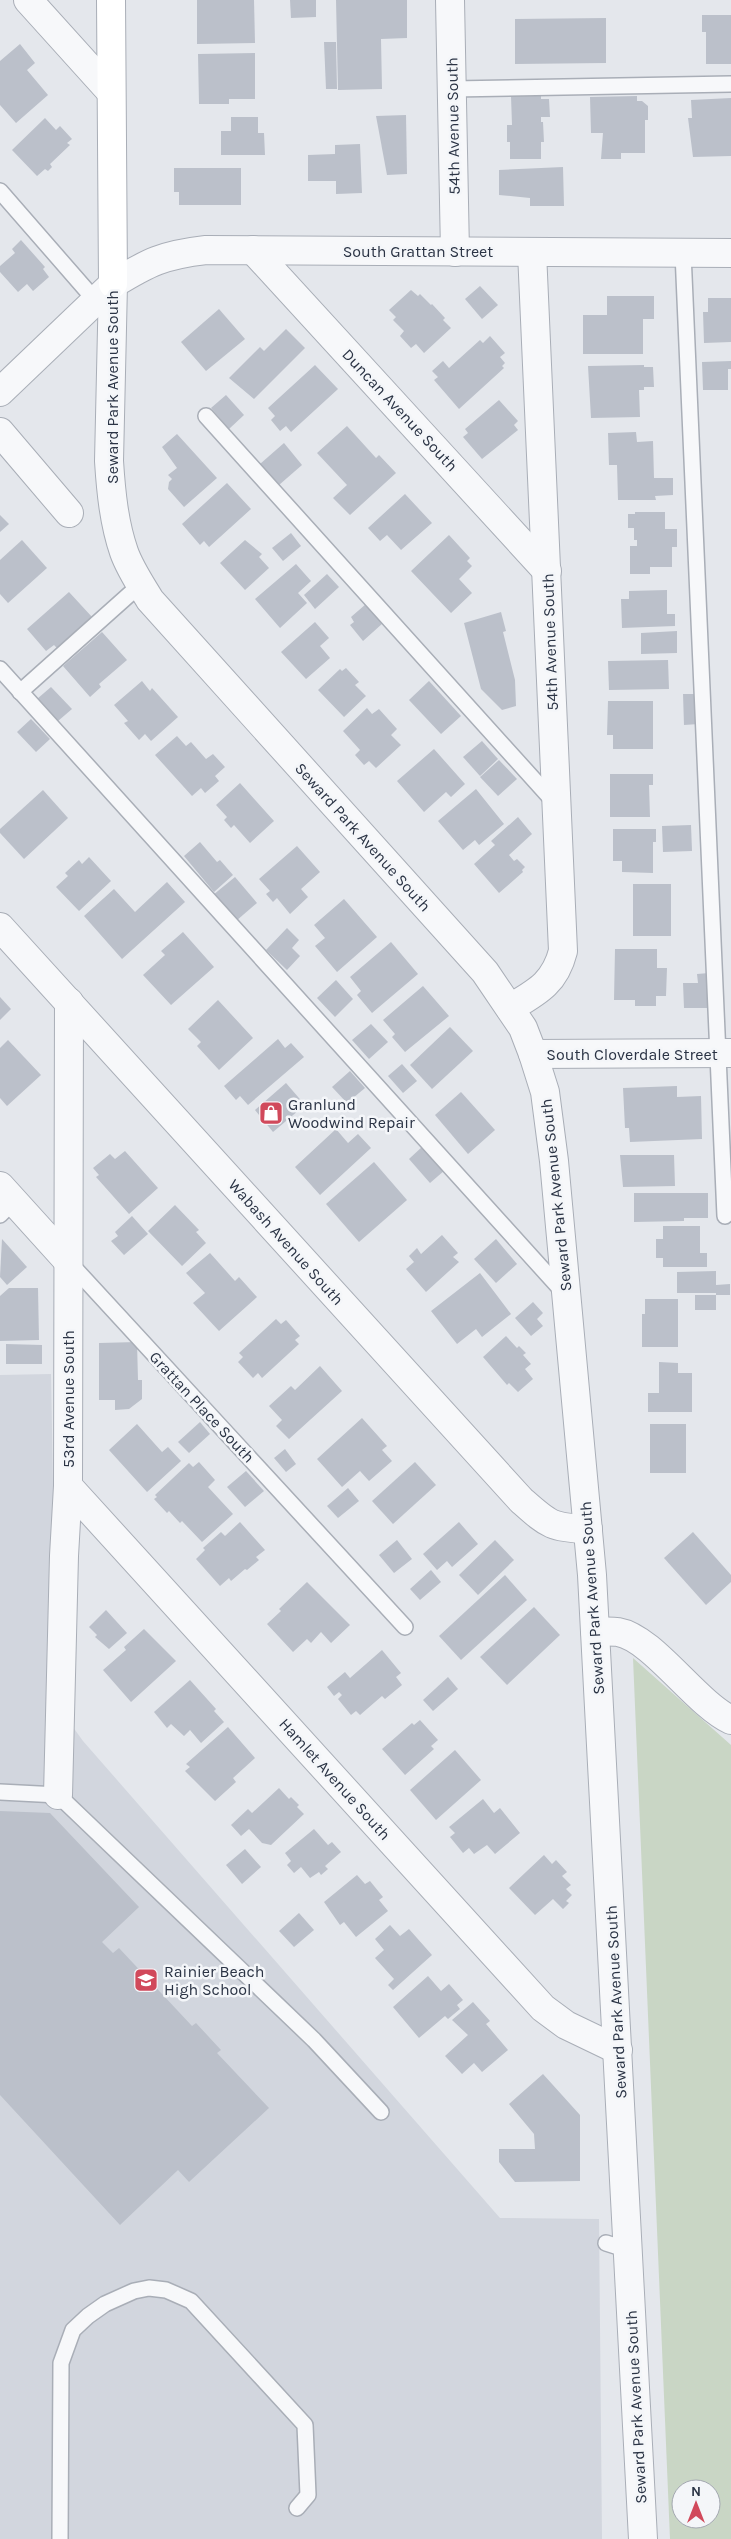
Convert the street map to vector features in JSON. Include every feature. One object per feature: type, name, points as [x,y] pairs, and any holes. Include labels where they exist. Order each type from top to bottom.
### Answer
[{"type":"main road","name":"Seward Park Avenue South","points":[[104,292],[111,92],[111,0]]},
{"type":"street","points":[[28,0],[111,92]]},
{"type":"street","name":"54th Avenue South","points":[[450,0],[455,252]]},
{"type":"street","name":"South Grattan Street","points":[[0,392],[104,292],[149,262],[174,254],[206,250],[731,253]]},
{"type":"street","name":"Duncan Avenue South","points":[[253,250],[547,571]]},
{"type":"street","name":"54th Avenue South","points":[[510,1008],[543,988],[559,966],[563,951],[532,252]]},
{"type":"street","name":"Seward Park Avenue South","points":[[104,292],[111,490],[125,554],[141,584],[150,600],[485,972],[523,1028],[545,1092],[568,1297],[595,1632],[618,2050],[617,2246],[643,2539]]},
{"type":"street","points":[[0,432],[69,513]]},
{"type":"street","name":"Wabash Avenue South","points":[[0,927],[521,1500],[542,1519],[560,1528],[588,1530]]},
{"type":"street","name":"53rd Avenue South","points":[[58,1795],[64,1556],[68,1486],[69,1002]]},
{"type":"street","name":"South Cloverdale Street","points":[[533,1054],[724,1053]]},
{"type":"street","name":"Grattan Place South","points":[[5,1201],[67,1260]]},
{"type":"street","name":"Hamlet Avenue South","points":[[68,1486],[543,2008],[566,2025],[618,2050]]},
{"type":"street","points":[[595,1632],[619,1632],[639,1641],[708,1705],[731,1720]]},
{"type":"lane","points":[[452,89],[731,84]]},
{"type":"lane","points":[[0,191],[104,292]]},
{"type":"lane","points":[[683,253],[724,1053],[725,1216]]},
{"type":"lane","points":[[206,416],[556,804]]},
{"type":"lane","points":[[20,692],[141,584]]},
{"type":"lane","points":[[0,669],[568,1297]]},
{"type":"lane","name":"Grattan Place South","points":[[67,1260],[405,1628]]},
{"type":"lane","points":[[0,1792],[58,1795],[314,2040],[381,2112]]},
{"type":"lane","points":[[60,2539],[61,2363],[73,2330],[88,2316],[119,2296],[149,2288],[166,2290],[191,2301],[305,2425],[308,2496],[297,2508]]},
{"type":"shaded area","name":"Rainier Beach High School","points":[[51,1374],[57,1705],[83,1741],[500,2218],[599,2219],[602,2539],[0,2539],[0,1375]]},
{"type":"green space","points":[[633,1658],[731,1745],[731,2539],[670,2539]]},
{"type":"building","points":[[197,0],[254,0],[255,43],[197,44]]},
{"type":"building","points":[[290,0],[316,0],[316,17],[291,18]]},
{"type":"building","points":[[336,0],[407,0],[407,38],[381,39],[382,89],[338,90]]},
{"type":"building","points":[[702,15],[731,15],[731,64],[706,64],[706,32],[702,32]]},
{"type":"building","points":[[606,18],[606,63],[515,64],[515,19]]},
{"type":"building","points":[[324,42],[336,42],[337,89],[326,89]]},
{"type":"building","points":[[20,44],[35,63],[27,70],[48,95],[16,123],[0,105],[0,61]]},
{"type":"building","points":[[255,53],[255,99],[229,99],[229,104],[199,104],[198,54]]},
{"type":"building","points":[[511,96],[541,96],[541,99],[549,99],[550,117],[541,117],[544,142],[541,142],[541,159],[510,159],[507,125],[512,125]]},
{"type":"building","points":[[637,96],[637,101],[642,101],[648,106],[648,120],[645,120],[645,153],[621,153],[621,159],[601,159],[603,133],[591,133],[590,97]]},
{"type":"building","points":[[731,98],[731,156],[693,157],[688,118],[692,118],[691,100]]},
{"type":"building","points":[[406,115],[407,174],[387,175],[376,116]]},
{"type":"building","points":[[231,117],[258,117],[258,133],[264,133],[265,155],[221,155],[221,131],[231,131]]},
{"type":"building","points":[[45,118],[56,130],[60,126],[72,139],[67,143],[70,145],[50,164],[52,167],[48,171],[45,169],[37,176],[12,150]]},
{"type":"building","points":[[360,144],[362,193],[336,194],[336,181],[308,181],[308,155],[335,154],[335,145]]},
{"type":"building","points":[[563,167],[564,206],[530,206],[530,198],[499,195],[499,170]]},
{"type":"building","points":[[174,168],[241,168],[241,205],[179,205],[179,192],[174,192]]},
{"type":"building","points":[[21,240],[45,267],[43,269],[49,277],[33,291],[27,284],[18,292],[0,272],[0,266],[15,253],[12,249]]},
{"type":"building","points":[[480,286],[498,305],[482,319],[465,299]]},
{"type":"building","points":[[411,290],[418,296],[420,294],[432,304],[445,318],[443,320],[451,328],[424,353],[416,344],[411,348],[400,336],[404,331],[393,320],[396,317],[389,310]]},
{"type":"building","points":[[607,296],[654,296],[654,319],[643,319],[643,354],[583,354],[583,315],[607,315]]},
{"type":"building","points":[[708,298],[731,298],[731,342],[704,343],[703,312],[708,312]]},
{"type":"building","points":[[219,309],[245,339],[206,371],[181,342]]},
{"type":"building","points":[[286,329],[305,348],[254,399],[229,378],[260,347],[264,351]]},
{"type":"building","points":[[490,336],[505,353],[500,357],[505,363],[502,366],[504,368],[459,409],[434,380],[438,377],[432,371],[443,361],[449,368],[480,340],[483,343]]},
{"type":"building","points":[[731,361],[731,369],[728,369],[728,390],[703,390],[702,362]]},
{"type":"building","points":[[315,365],[338,389],[291,432],[286,426],[280,431],[271,420],[275,416],[268,408]]},
{"type":"building","points":[[644,365],[644,367],[653,367],[654,387],[644,387],[644,390],[639,390],[640,417],[591,418],[588,366]]},
{"type":"building","points":[[226,395],[244,415],[229,429],[211,408]]},
{"type":"building","points":[[499,400],[518,421],[514,425],[518,430],[482,459],[463,437],[468,433],[465,429]]},
{"type":"building","points":[[347,426],[376,458],[379,455],[396,473],[350,515],[333,498],[347,485],[317,453]]},
{"type":"building","points":[[636,432],[637,442],[653,441],[654,478],[673,478],[673,495],[655,496],[656,500],[618,500],[617,465],[609,465],[608,433]]},
{"type":"building","points":[[177,434],[217,478],[184,507],[168,489],[169,482],[172,479],[168,475],[177,468],[162,447]]},
{"type":"building","points":[[284,443],[302,465],[279,485],[260,464]]},
{"type":"building","points":[[227,483],[251,509],[209,547],[204,541],[200,545],[182,524]]},
{"type":"building","points":[[405,494],[432,523],[401,550],[387,535],[380,541],[368,528]]},
{"type":"building","points":[[635,512],[665,512],[665,529],[677,529],[677,547],[672,547],[672,567],[650,567],[650,574],[630,574],[630,546],[637,546],[637,540],[634,540],[634,528],[628,528],[628,514],[635,514]]},
{"type":"building","points":[[0,515],[9,524],[0,532]]},
{"type":"building","points":[[291,533],[301,546],[283,561],[272,548]]},
{"type":"building","points":[[449,535],[470,558],[467,561],[472,566],[459,579],[472,593],[451,613],[411,571]]},
{"type":"building","points":[[22,540],[47,568],[8,603],[0,594],[0,560]]},
{"type":"building","points":[[245,540],[262,554],[259,557],[269,568],[245,590],[220,563]]},
{"type":"building","points":[[296,564],[311,581],[298,593],[307,603],[280,628],[255,599]]},
{"type":"building","points":[[327,574],[339,587],[315,609],[304,595]]},
{"type":"building","points":[[667,590],[667,614],[675,614],[675,626],[622,628],[621,599],[629,599],[629,591]]},
{"type":"building","points":[[69,592],[92,617],[57,648],[54,645],[46,651],[27,629]]},
{"type":"building","points":[[366,604],[383,623],[363,641],[350,625],[354,622],[351,617]]},
{"type":"building","points":[[501,612],[506,631],[503,632],[515,680],[516,706],[502,710],[481,689],[464,623]]},
{"type":"building","points":[[315,622],[329,638],[320,646],[330,658],[306,679],[281,652]]},
{"type":"building","points":[[677,631],[677,653],[641,654],[641,633]]},
{"type":"building","points":[[102,632],[127,660],[99,684],[101,687],[90,697],[63,666]]},
{"type":"building","points":[[668,660],[669,689],[609,690],[608,661]]},
{"type":"building","points":[[346,668],[359,682],[355,685],[366,696],[344,717],[318,690],[340,669],[342,671]]},
{"type":"building","points":[[142,681],[150,691],[152,688],[178,717],[151,741],[145,734],[139,740],[124,723],[128,721],[114,705]]},
{"type":"building","points":[[429,681],[461,716],[441,734],[409,700]]},
{"type":"building","points":[[51,687],[72,709],[58,721],[37,699]]},
{"type":"building","points":[[683,694],[701,694],[699,724],[684,725]]},
{"type":"building","points":[[608,701],[653,701],[653,749],[613,749],[613,735],[607,735]]},
{"type":"building","points":[[367,708],[372,714],[379,709],[397,729],[391,735],[401,745],[376,768],[369,761],[364,765],[355,755],[360,750],[343,731]]},
{"type":"building","points":[[31,719],[50,739],[36,752],[17,732]]},
{"type":"building","points":[[177,736],[186,746],[191,742],[206,759],[213,754],[225,767],[215,776],[219,781],[205,793],[201,788],[192,796],[155,755]]},
{"type":"building","points":[[482,741],[498,759],[480,776],[463,757]]},
{"type":"building","points":[[434,749],[465,784],[451,797],[446,792],[424,812],[397,781]]},
{"type":"building","points":[[499,760],[517,779],[498,796],[480,777]]},
{"type":"building","points":[[610,774],[653,774],[653,785],[649,785],[650,817],[610,817]]},
{"type":"building","points":[[240,783],[274,821],[250,843],[234,825],[231,828],[224,820],[227,817],[216,805]]},
{"type":"building","points":[[476,789],[504,824],[479,845],[475,840],[463,850],[438,821]]},
{"type":"building","points":[[43,790],[68,818],[24,859],[0,833],[0,829]]},
{"type":"building","points":[[518,817],[532,834],[509,855],[514,861],[517,859],[525,867],[522,870],[523,872],[499,893],[474,864],[495,845],[491,841]]},
{"type":"building","points":[[691,825],[692,851],[663,852],[662,826]]},
{"type":"building","points":[[613,829],[656,829],[656,842],[653,842],[653,873],[622,872],[622,861],[613,861]]},
{"type":"building","points":[[200,842],[217,862],[220,860],[233,875],[214,892],[184,856]]},
{"type":"building","points":[[297,846],[320,872],[301,889],[308,897],[290,914],[277,898],[273,902],[266,894],[270,891],[259,879]]},
{"type":"building","points":[[89,857],[111,881],[79,911],[56,887],[68,876],[65,873],[79,860],[82,864]]},
{"type":"building","points":[[235,877],[257,903],[236,921],[213,895]]},
{"type":"building","points":[[167,882],[185,902],[122,959],[84,916],[114,889],[135,912]]},
{"type":"building","points":[[633,884],[671,884],[671,936],[633,936]]},
{"type":"building","points":[[344,899],[377,937],[337,972],[315,946],[325,938],[314,925]]},
{"type":"building","points":[[287,928],[299,940],[292,948],[300,956],[287,970],[266,950]]},
{"type":"building","points":[[183,932],[214,967],[171,1005],[143,975],[165,955],[161,951]]},
{"type":"building","points":[[391,942],[418,974],[372,1013],[357,995],[361,991],[350,977]]},
{"type":"building","points":[[615,949],[657,949],[657,968],[667,968],[666,996],[656,996],[656,1006],[635,1006],[635,1000],[614,1000]]},
{"type":"building","points":[[709,973],[714,1008],[684,1008],[683,983],[698,983],[697,974]]},
{"type":"building","points":[[336,980],[353,999],[335,1017],[317,998]]},
{"type":"building","points":[[423,986],[449,1016],[405,1052],[392,1037],[395,1034],[383,1020]]},
{"type":"building","points":[[0,997],[11,1009],[0,1020]]},
{"type":"building","points":[[218,1000],[253,1038],[219,1070],[197,1046],[201,1042],[188,1029]]},
{"type":"building","points":[[371,1024],[388,1042],[369,1059],[352,1040]]},
{"type":"building","points":[[450,1027],[473,1051],[432,1089],[410,1065]]},
{"type":"building","points":[[278,1039],[285,1048],[291,1043],[304,1057],[248,1105],[240,1096],[236,1100],[224,1086]]},
{"type":"building","points":[[8,1040],[41,1075],[7,1106],[0,1098],[0,1048]]},
{"type":"building","points":[[402,1064],[417,1081],[403,1093],[388,1076]]},
{"type":"building","points":[[350,1071],[365,1088],[347,1103],[332,1087]]},
{"type":"building","points":[[286,1083],[305,1105],[273,1132],[255,1110]]},
{"type":"building","points":[[677,1086],[677,1097],[701,1096],[702,1139],[630,1142],[629,1128],[625,1128],[623,1088]]},
{"type":"building","points":[[461,1092],[495,1130],[468,1154],[435,1115]]},
{"type":"building","points":[[336,1129],[348,1143],[358,1134],[371,1148],[320,1195],[295,1167]]},
{"type":"building","points":[[423,1146],[445,1170],[430,1183],[409,1159]]},
{"type":"building","points":[[125,1151],[158,1188],[129,1214],[96,1177],[99,1175],[93,1168],[110,1154],[115,1159]]},
{"type":"building","points":[[620,1155],[674,1155],[675,1186],[623,1187]]},
{"type":"building","points":[[374,1162],[407,1200],[359,1242],[326,1204]]},
{"type":"building","points":[[634,1193],[708,1193],[708,1218],[684,1218],[684,1221],[634,1222]]},
{"type":"building","points":[[175,1205],[199,1230],[196,1232],[206,1243],[182,1266],[148,1231]]},
{"type":"building","points":[[132,1216],[148,1234],[124,1255],[111,1241],[118,1236],[115,1232]]},
{"type":"building","points":[[663,1226],[700,1226],[700,1253],[707,1253],[707,1267],[663,1267],[663,1258],[656,1258],[656,1239],[663,1239]]},
{"type":"building","points":[[442,1235],[458,1253],[453,1257],[459,1262],[426,1292],[406,1269],[414,1262],[409,1256],[417,1248],[421,1254]]},
{"type":"building","points":[[2,1239],[27,1267],[7,1285],[0,1277]]},
{"type":"building","points":[[496,1239],[517,1264],[496,1283],[474,1259]]},
{"type":"building","points":[[210,1253],[235,1281],[239,1277],[257,1297],[219,1331],[193,1303],[205,1293],[186,1273]]},
{"type":"building","points":[[716,1271],[716,1285],[730,1284],[730,1295],[677,1293],[677,1272]]},
{"type":"building","points":[[480,1273],[511,1314],[482,1337],[476,1329],[457,1344],[431,1311]]},
{"type":"building","points":[[9,1288],[38,1288],[39,1340],[0,1341],[0,1296]]},
{"type":"building","points":[[695,1295],[716,1295],[716,1310],[695,1310]]},
{"type":"building","points":[[645,1299],[678,1299],[678,1347],[642,1347],[642,1314],[645,1314]]},
{"type":"building","points":[[533,1302],[543,1313],[537,1319],[543,1326],[531,1336],[515,1318]]},
{"type":"building","points":[[276,1319],[281,1324],[286,1320],[300,1336],[295,1340],[299,1344],[262,1378],[258,1373],[253,1378],[238,1362],[243,1357],[239,1353]]},
{"type":"building","points":[[506,1336],[517,1348],[519,1346],[526,1353],[523,1355],[531,1364],[525,1369],[533,1379],[518,1392],[509,1383],[507,1385],[483,1357]]},
{"type":"building","points":[[137,1342],[138,1380],[142,1380],[142,1399],[129,1409],[115,1410],[115,1400],[99,1400],[99,1343]]},
{"type":"building","points":[[6,1344],[42,1345],[42,1364],[6,1364]]},
{"type":"building","points":[[659,1362],[678,1363],[678,1373],[692,1373],[692,1412],[648,1412],[648,1393],[659,1393]]},
{"type":"building","points":[[320,1366],[342,1391],[289,1439],[276,1426],[282,1420],[269,1406],[291,1386],[295,1390]]},
{"type":"building","points":[[362,1418],[387,1446],[382,1450],[392,1461],[369,1481],[360,1471],[342,1487],[317,1459]]},
{"type":"building","points":[[200,1422],[210,1434],[189,1453],[178,1442]]},
{"type":"building","points":[[137,1424],[162,1452],[168,1447],[181,1461],[147,1492],[109,1450]]},
{"type":"building","points":[[650,1424],[686,1424],[686,1473],[650,1473]]},
{"type":"building","points":[[285,1449],[296,1464],[286,1472],[274,1458]]},
{"type":"building","points":[[199,1462],[215,1480],[208,1487],[233,1514],[202,1542],[182,1521],[180,1523],[169,1511],[167,1513],[154,1499],[157,1497],[155,1495],[189,1463],[193,1467]]},
{"type":"building","points":[[415,1462],[436,1485],[393,1524],[372,1501]]},
{"type":"building","points":[[246,1471],[264,1491],[245,1507],[227,1487]]},
{"type":"building","points":[[348,1488],[359,1501],[338,1518],[327,1506]]},
{"type":"building","points":[[240,1522],[265,1550],[256,1557],[259,1560],[247,1570],[245,1569],[231,1581],[229,1578],[220,1586],[196,1559],[205,1550],[203,1548],[221,1532],[225,1536]]},
{"type":"building","points":[[459,1522],[478,1544],[452,1567],[447,1561],[437,1570],[423,1554]]},
{"type":"building","points":[[693,1532],[731,1575],[731,1582],[706,1605],[664,1558]]},
{"type":"building","points":[[397,1540],[412,1559],[394,1573],[379,1555]]},
{"type":"building","points":[[495,1540],[514,1560],[478,1595],[459,1575]]},
{"type":"building","points":[[431,1570],[441,1582],[420,1600],[410,1589]]},
{"type":"building","points":[[505,1575],[527,1600],[461,1660],[439,1636]]},
{"type":"building","points":[[307,1582],[350,1625],[331,1643],[321,1632],[311,1643],[307,1639],[293,1652],[267,1624],[281,1611],[279,1609]]},
{"type":"building","points":[[534,1607],[560,1635],[507,1685],[480,1657]]},
{"type":"building","points":[[106,1610],[127,1633],[109,1649],[95,1637],[97,1635],[89,1627]]},
{"type":"building","points":[[144,1629],[176,1661],[131,1702],[103,1670],[126,1650],[124,1647]]},
{"type":"building","points":[[382,1650],[401,1673],[396,1677],[402,1685],[385,1699],[382,1696],[360,1715],[356,1711],[351,1715],[338,1699],[342,1695],[339,1692],[334,1696],[327,1687],[345,1672],[350,1678]]},
{"type":"building","points":[[448,1677],[458,1689],[433,1711],[423,1700]]},
{"type":"building","points":[[190,1680],[216,1709],[214,1711],[224,1722],[201,1743],[190,1730],[184,1736],[171,1724],[167,1728],[154,1712]]},
{"type":"building","points":[[420,1720],[438,1740],[431,1746],[434,1749],[405,1775],[382,1749],[412,1723],[414,1725]]},
{"type":"building","points":[[228,1727],[255,1758],[233,1778],[236,1782],[215,1801],[185,1771],[190,1767],[186,1764]]},
{"type":"building","points":[[455,1750],[481,1780],[436,1820],[410,1790]]},
{"type":"building","points":[[279,1788],[289,1799],[291,1797],[299,1805],[297,1807],[304,1814],[271,1845],[262,1843],[249,1829],[241,1836],[231,1825],[248,1809],[252,1813]]},
{"type":"building","points":[[483,1799],[494,1813],[500,1808],[520,1833],[495,1854],[487,1845],[474,1854],[469,1848],[463,1853],[450,1837],[455,1833],[449,1827]]},
{"type":"building","points":[[0,1811],[50,1813],[139,1907],[102,1942],[113,1953],[119,1948],[192,2026],[196,2023],[221,2050],[217,2053],[269,2108],[189,2182],[178,2170],[120,2225],[0,2095]]},
{"type":"building","points":[[314,1829],[328,1845],[332,1842],[341,1852],[325,1866],[328,1869],[321,1875],[319,1872],[310,1878],[301,1867],[294,1873],[287,1865],[291,1861],[285,1853]]},
{"type":"building","points":[[245,1849],[261,1867],[242,1884],[226,1865]]},
{"type":"building","points":[[544,1855],[552,1864],[556,1860],[567,1872],[562,1876],[571,1885],[566,1889],[572,1895],[566,1901],[569,1903],[563,1909],[553,1899],[535,1915],[509,1888]]},
{"type":"building","points":[[357,1875],[365,1884],[370,1881],[383,1897],[379,1900],[388,1911],[356,1937],[344,1922],[340,1925],[324,1902]]},
{"type":"building","points":[[299,1913],[314,1930],[294,1947],[279,1931]]},
{"type":"building","points":[[390,1925],[400,1936],[409,1929],[432,1955],[393,1990],[388,1985],[394,1979],[375,1958],[384,1950],[375,1939]]},
{"type":"building","points":[[428,1976],[441,1991],[449,1984],[463,2000],[457,2005],[460,2009],[448,2019],[445,2016],[419,2038],[393,2007]]},
{"type":"building","points":[[473,2002],[490,2021],[486,2024],[508,2050],[482,2072],[474,2063],[462,2074],[445,2056],[468,2035],[452,2020]]},
{"type":"building","points":[[543,2074],[580,2115],[580,2181],[515,2182],[499,2162],[499,2149],[535,2149],[534,2134],[509,2104]]},
{"type":"place","name":"Granlund Woodwind Repair","points":[[271,1113]]},
{"type":"place","name":"Rainier Beach High School","points":[[146,1980]]}]
